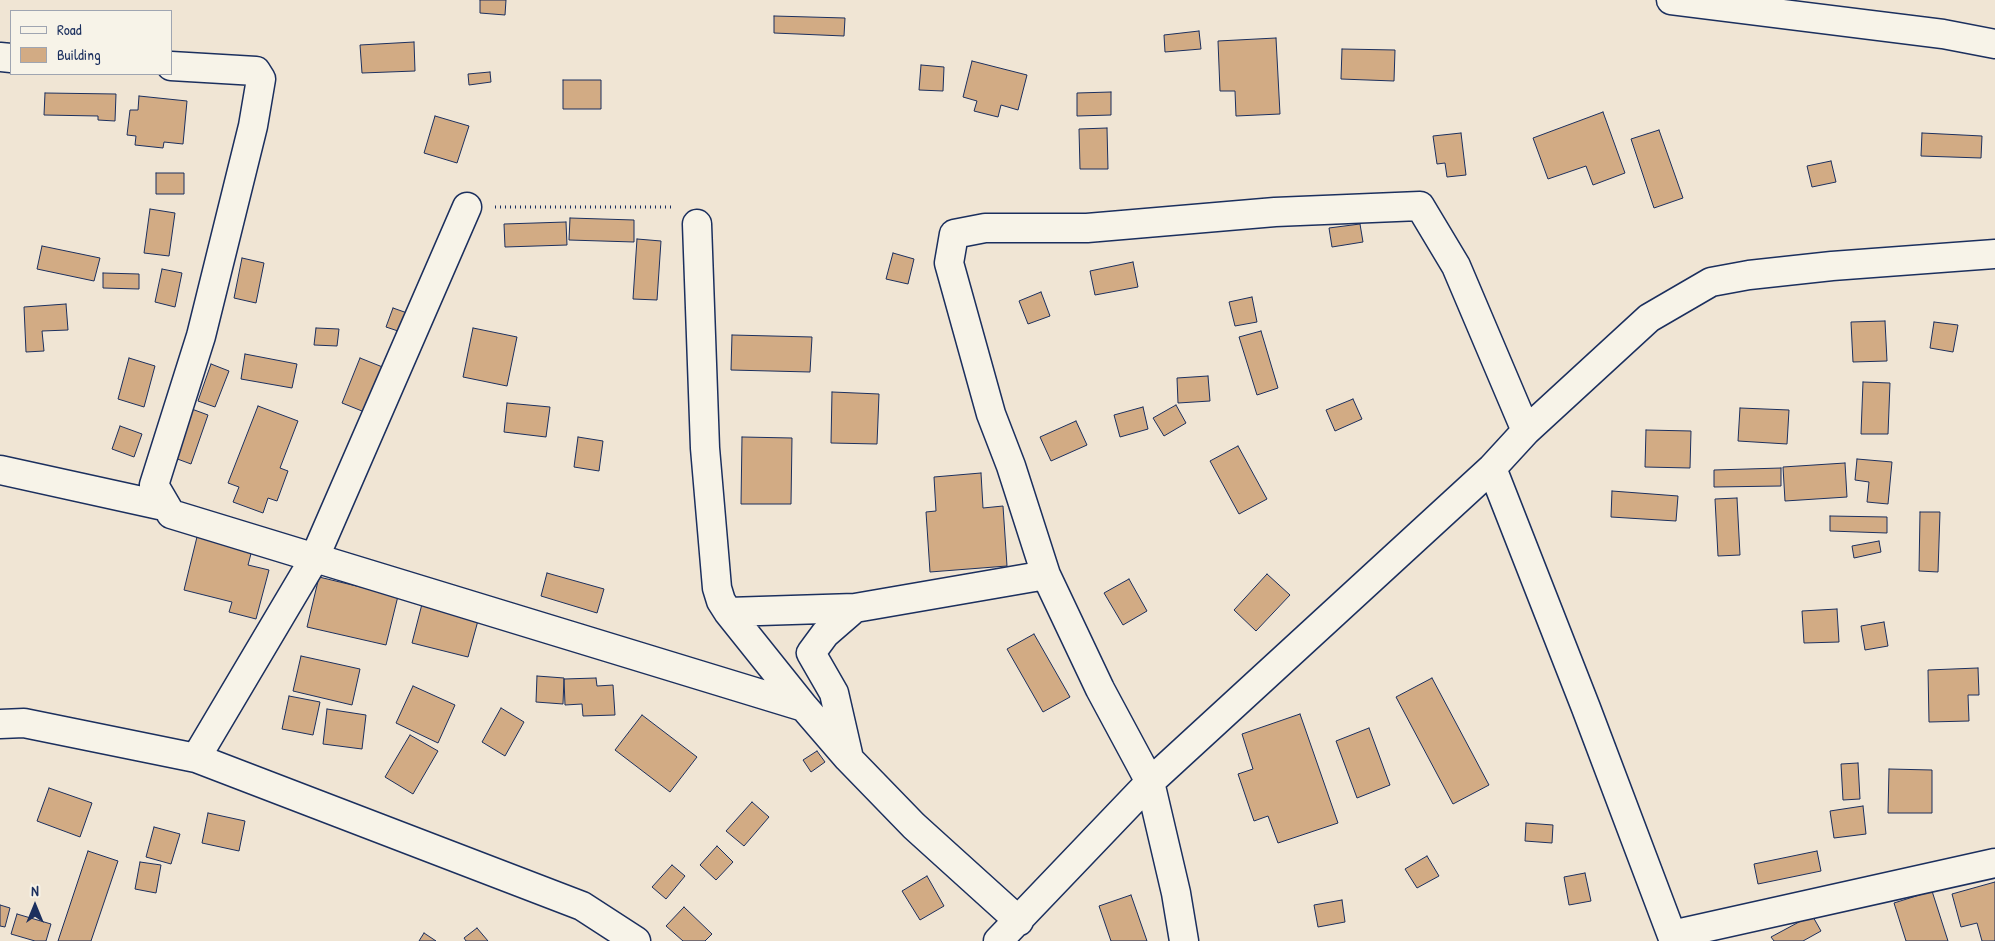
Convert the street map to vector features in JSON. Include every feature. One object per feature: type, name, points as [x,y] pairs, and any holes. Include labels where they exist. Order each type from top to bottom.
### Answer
[{"type":"street","points":[[1671,0],[1943,34],[1995,44]]},
{"type":"street","points":[[172,66],[256,71],[261,79],[253,126],[201,336],[154,484],[164,506],[171,514],[804,707]]},
{"type":"street","points":[[1184,941],[1176,892],[1150,782],[1100,689],[1046,575],[1011,466],[991,414],[949,264],[954,234],[984,228],[1087,228],[1275,212],[1420,206],[1456,266],[1526,432]]},
{"type":"street","points":[[196,758],[314,559],[467,207]]},
{"type":"street","points":[[697,224],[706,448],[717,588],[721,601],[804,707],[848,758],[914,826],[1019,921]]},
{"type":"street","points":[[998,941],[1150,782],[1492,468],[1526,432],[1649,318],[1711,282],[1749,275],[1832,266],[1995,254]]},
{"type":"street","points":[[1492,468],[1673,938],[1995,863]]},
{"type":"street","points":[[0,470],[164,506]]},
{"type":"street","points":[[728,612],[855,608],[1046,575]]},
{"type":"street","points":[[848,758],[834,693],[811,653],[825,634],[855,608]]},
{"type":"street","points":[[0,724],[24,724],[196,758],[582,906],[636,941]]},
{"type":"path","points":[[467,207],[692,207],[697,224]]},
{"type":"building","points":[[480,0],[506,0],[505,15],[480,13]]},
{"type":"building","points":[[774,16],[845,18],[844,36],[774,33]]},
{"type":"building","points":[[1199,31],[1201,49],[1165,52],[1164,35]]},
{"type":"building","points":[[1276,38],[1280,114],[1236,116],[1235,91],[1220,91],[1218,41]]},
{"type":"building","points":[[414,42],[415,71],[362,73],[360,45]]},
{"type":"building","points":[[1342,49],[1395,50],[1394,81],[1341,79]]},
{"type":"building","points":[[972,61],[1027,75],[1018,110],[1001,105],[998,117],[974,111],[977,101],[963,97]]},
{"type":"building","points":[[921,65],[944,67],[943,91],[919,90]]},
{"type":"building","points":[[490,72],[491,82],[469,85],[468,74]]},
{"type":"building","points":[[563,80],[601,80],[601,109],[563,109]]},
{"type":"building","points":[[1111,92],[1111,115],[1077,116],[1077,93]]},
{"type":"building","points":[[45,93],[116,94],[115,121],[98,120],[98,116],[44,115]]},
{"type":"building","points":[[139,96],[187,101],[183,144],[164,142],[163,148],[135,145],[136,136],[127,135],[130,110],[138,110]]},
{"type":"building","points":[[1603,112],[1625,173],[1593,185],[1586,166],[1548,179],[1533,138]]},
{"type":"building","points":[[435,116],[469,126],[457,163],[424,153]]},
{"type":"building","points":[[1107,128],[1108,169],[1080,169],[1079,129]]},
{"type":"building","points":[[1659,130],[1683,198],[1654,208],[1631,139]]},
{"type":"building","points":[[1461,133],[1466,175],[1447,177],[1445,163],[1437,164],[1433,136]]},
{"type":"building","points":[[1922,133],[1982,136],[1981,158],[1921,156]]},
{"type":"building","points":[[1831,161],[1836,182],[1812,187],[1807,166]]},
{"type":"building","points":[[156,173],[184,173],[184,194],[156,194]]},
{"type":"building","points":[[150,209],[175,213],[169,256],[144,253]]},
{"type":"building","points":[[570,218],[634,220],[634,242],[569,240]]},
{"type":"building","points":[[566,222],[567,245],[505,247],[504,224]]},
{"type":"building","points":[[1360,224],[1363,242],[1332,247],[1329,228]]},
{"type":"building","points":[[637,239],[661,241],[657,300],[633,299]]},
{"type":"building","points":[[42,246],[100,258],[94,281],[37,269]]},
{"type":"building","points":[[893,253],[914,259],[908,284],[886,279]]},
{"type":"building","points":[[242,258],[264,263],[256,303],[234,298]]},
{"type":"building","points":[[1133,262],[1138,287],[1095,295],[1090,271]]},
{"type":"building","points":[[162,269],[182,273],[175,307],[155,302]]},
{"type":"building","points":[[103,273],[139,274],[139,289],[103,288]]},
{"type":"building","points":[[1041,292],[1050,316],[1028,324],[1019,301]]},
{"type":"building","points":[[1252,297],[1257,322],[1235,326],[1229,302]]},
{"type":"building","points":[[66,304],[68,330],[42,331],[44,351],[26,352],[24,307]]},
{"type":"building","points":[[393,308],[410,314],[404,333],[386,327]]},
{"type":"building","points":[[1885,321],[1887,361],[1853,362],[1851,322]]},
{"type":"building","points":[[1934,322],[1958,325],[1953,352],[1930,348]]},
{"type":"building","points":[[316,328],[339,329],[337,346],[314,345]]},
{"type":"building","points":[[473,328],[517,337],[507,386],[463,377]]},
{"type":"building","points":[[1261,331],[1278,388],[1257,395],[1239,337]]},
{"type":"building","points":[[732,335],[812,337],[810,372],[731,370]]},
{"type":"building","points":[[245,354],[297,364],[292,388],[241,379]]},
{"type":"building","points":[[129,358],[155,366],[144,407],[118,399]]},
{"type":"building","points":[[360,358],[385,368],[367,413],[342,403]]},
{"type":"building","points":[[211,364],[229,371],[215,407],[198,401]]},
{"type":"building","points":[[1208,376],[1210,401],[1178,403],[1177,378]]},
{"type":"building","points":[[1863,382],[1890,383],[1888,434],[1861,434]]},
{"type":"building","points":[[832,392],[879,394],[877,444],[831,443]]},
{"type":"building","points":[[1353,399],[1362,419],[1335,431],[1326,410]]},
{"type":"building","points":[[507,403],[550,407],[546,437],[504,432]]},
{"type":"building","points":[[1176,405],[1186,423],[1164,436],[1153,418]]},
{"type":"building","points":[[258,406],[298,421],[280,468],[288,471],[277,501],[268,498],[263,513],[233,502],[239,487],[228,483]]},
{"type":"building","points":[[1143,407],[1148,429],[1120,437],[1114,415]]},
{"type":"building","points":[[189,408],[208,415],[191,464],[172,457]]},
{"type":"building","points":[[1740,408],[1789,410],[1787,444],[1738,441]]},
{"type":"building","points":[[1076,421],[1087,445],[1051,461],[1040,437]]},
{"type":"building","points":[[120,426],[142,434],[134,457],[112,449]]},
{"type":"building","points":[[1646,430],[1691,431],[1690,468],[1645,467]]},
{"type":"building","points":[[578,437],[603,441],[599,471],[574,467]]},
{"type":"building","points":[[742,437],[792,438],[791,504],[741,504]]},
{"type":"building","points":[[1238,446],[1267,499],[1239,514],[1210,461]]},
{"type":"building","points":[[1857,459],[1892,462],[1888,504],[1867,502],[1869,482],[1855,480]]},
{"type":"building","points":[[1845,463],[1847,497],[1785,501],[1783,467]]},
{"type":"building","points":[[1781,468],[1781,486],[1714,487],[1714,470]]},
{"type":"building","points":[[981,473],[983,508],[1003,506],[1007,566],[930,572],[926,512],[936,511],[934,477]]},
{"type":"building","points":[[1612,491],[1678,496],[1676,521],[1611,517]]},
{"type":"building","points":[[1737,498],[1740,555],[1718,556],[1715,499]]},
{"type":"building","points":[[1920,512],[1940,512],[1938,572],[1919,571]]},
{"type":"building","points":[[1830,516],[1887,517],[1887,533],[1830,531]]},
{"type":"building","points":[[197,537],[252,550],[248,565],[269,570],[256,619],[229,612],[232,602],[184,590]]},
{"type":"building","points":[[1879,541],[1881,552],[1854,558],[1852,546]]},
{"type":"building","points":[[547,573],[604,589],[597,613],[541,596]]},
{"type":"building","points":[[1267,574],[1290,595],[1256,631],[1234,610]]},
{"type":"building","points":[[319,577],[398,596],[386,645],[307,627]]},
{"type":"building","points":[[1129,579],[1147,611],[1123,625],[1104,593]]},
{"type":"building","points":[[422,604],[479,617],[468,657],[412,643]]},
{"type":"building","points":[[1837,609],[1839,642],[1804,643],[1802,611]]},
{"type":"building","points":[[1884,622],[1888,646],[1865,650],[1861,626]]},
{"type":"building","points":[[1034,634],[1070,697],[1043,712],[1007,649]]},
{"type":"building","points":[[301,656],[360,669],[352,705],[293,691]]},
{"type":"building","points":[[1978,668],[1979,695],[1968,695],[1969,721],[1929,722],[1928,670]]},
{"type":"building","points":[[537,676],[564,678],[563,704],[536,702]]},
{"type":"building","points":[[596,678],[597,686],[613,685],[615,715],[583,716],[582,704],[565,705],[564,679]]},
{"type":"building","points":[[1432,678],[1489,785],[1453,804],[1396,697]]},
{"type":"building","points":[[413,686],[455,705],[438,743],[396,723]]},
{"type":"building","points":[[289,696],[320,702],[313,735],[282,729]]},
{"type":"building","points":[[501,708],[524,722],[505,756],[482,742]]},
{"type":"building","points":[[327,709],[366,715],[362,749],[323,744]]},
{"type":"building","points":[[1300,714],[1338,823],[1278,843],[1268,816],[1254,821],[1238,774],[1253,769],[1242,734]]},
{"type":"building","points":[[642,715],[697,757],[670,792],[615,750]]},
{"type":"building","points":[[1369,728],[1390,785],[1357,798],[1336,741]]},
{"type":"building","points":[[410,735],[438,751],[413,794],[385,777]]},
{"type":"building","points":[[817,751],[825,762],[811,772],[803,760]]},
{"type":"building","points":[[1858,763],[1860,799],[1843,800],[1841,764]]},
{"type":"building","points":[[1889,769],[1932,770],[1932,813],[1888,813]]},
{"type":"building","points":[[49,788],[92,803],[80,837],[37,821]]},
{"type":"building","points":[[752,802],[769,817],[744,846],[726,831]]},
{"type":"building","points":[[1863,806],[1866,834],[1834,838],[1830,811]]},
{"type":"building","points":[[208,813],[245,821],[239,851],[202,843]]},
{"type":"building","points":[[1526,823],[1553,825],[1552,843],[1525,841]]},
{"type":"building","points":[[154,827],[180,834],[171,864],[146,857]]},
{"type":"building","points":[[717,846],[733,862],[716,880],[700,865]]},
{"type":"building","points":[[88,851],[118,861],[91,941],[58,941]]},
{"type":"building","points":[[1817,851],[1821,871],[1758,884],[1754,864]]},
{"type":"building","points":[[1427,856],[1439,876],[1417,888],[1405,869]]},
{"type":"building","points":[[140,862],[161,865],[156,893],[135,889]]},
{"type":"building","points":[[672,865],[685,876],[666,899],[652,887]]},
{"type":"building","points":[[1585,873],[1591,901],[1569,905],[1564,877]]},
{"type":"building","points":[[927,876],[944,906],[920,920],[902,891]]},
{"type":"building","points":[[1995,882],[1995,941],[1982,941],[1977,923],[1961,927],[1952,894]]},
{"type":"building","points":[[1932,891],[1948,941],[1906,941],[1894,903]]},
{"type":"building","points":[[1131,895],[1147,941],[1111,941],[1099,906]]},
{"type":"building","points":[[1342,900],[1345,922],[1318,927],[1314,905]]},
{"type":"building","points":[[0,905],[10,908],[5,927],[0,926]]},
{"type":"building","points":[[684,907],[712,934],[705,941],[683,941],[666,926]]},
{"type":"building","points":[[17,914],[51,924],[46,941],[35,941],[11,934]]},
{"type":"building","points":[[1812,915],[1821,931],[1803,941],[1774,941],[1771,937]]},
{"type":"building","points":[[477,928],[488,941],[466,941],[464,938]]},
{"type":"building","points":[[424,933],[436,941],[419,941]]}]
